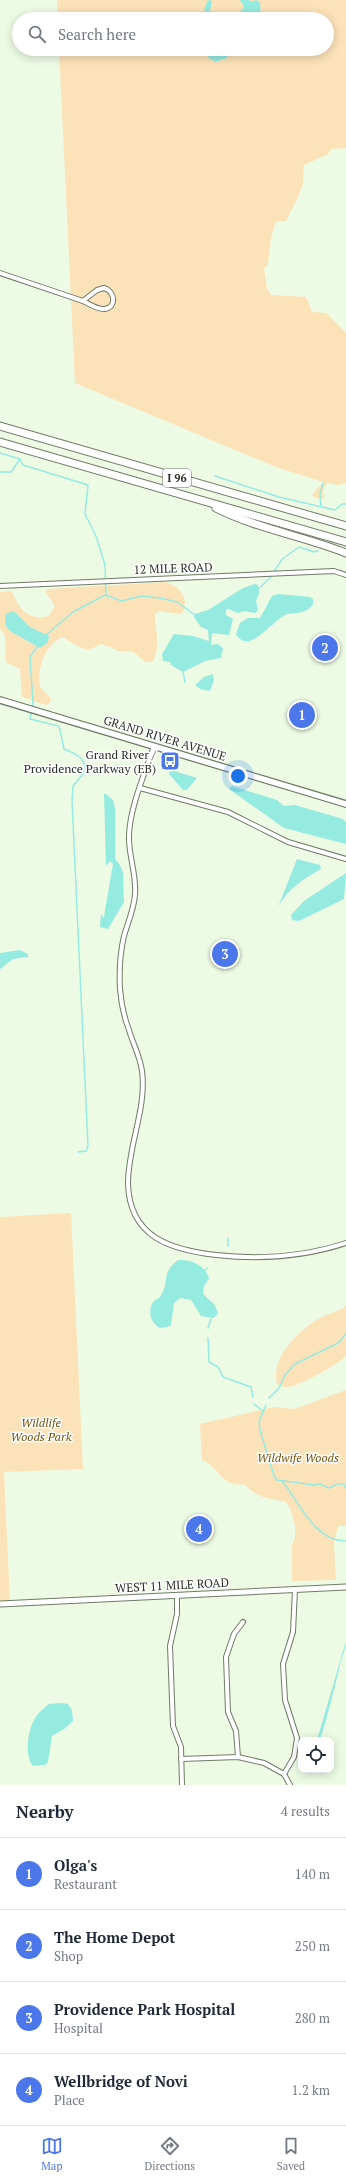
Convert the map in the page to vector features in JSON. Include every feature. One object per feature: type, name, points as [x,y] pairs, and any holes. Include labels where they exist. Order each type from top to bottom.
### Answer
[{"type":"highway","name":"I 96","points":[[0,425],[155,472],[346,526]]},
{"type":"highway","name":"I 96","points":[[0,442],[346,542]]},
{"type":"highway","points":[[200,500],[239,520],[328,545],[346,553]]},
{"type":"highway","points":[[325,520],[346,522]]},
{"type":"main road","name":"GRAND RIVER AVENUE","points":[[0,700],[346,804]]},
{"type":"street","points":[[0,273],[105,309],[113,303],[113,297],[110,291],[101,289],[83,301]]},
{"type":"street","name":"12 MILE ROAD","points":[[0,586],[327,571],[346,575]]},
{"type":"street","points":[[154,746],[131,819],[128,836],[136,893],[124,937],[120,974],[123,1006],[128,1030],[141,1063],[143,1082],[128,1182],[134,1212],[143,1228],[164,1244],[185,1251],[204,1254],[239,1258],[276,1257],[307,1254],[346,1243]]},
{"type":"street","points":[[140,788],[228,812],[288,842],[346,859]]},
{"type":"street","name":"WEST 11 MILE ROAD","points":[[0,1604],[346,1587]]},
{"type":"street","points":[[284,1774],[294,1757],[297,1738],[285,1700],[283,1664],[293,1632],[295,1589]]},
{"type":"street","points":[[176,1595],[178,1614],[170,1646],[173,1726],[181,1747],[182,1785]]},
{"type":"street","points":[[238,1757],[236,1731],[228,1712],[226,1657],[234,1634],[244,1622]]},
{"type":"street","points":[[181,1759],[238,1757],[264,1763],[284,1774],[290,1785]]},
{"type":"green space","points":[[57,0],[346,0],[346,148],[331,149],[328,154],[304,165],[303,184],[286,221],[276,221],[271,237],[268,264],[264,269],[267,289],[271,295],[306,297],[312,312],[326,313],[346,333],[346,483],[338,485],[327,483],[323,490],[324,499],[316,498],[312,495],[323,482],[276,467],[75,383],[59,56],[334,56],[334,12],[58,12]]},
{"type":"green space","points":[[166,582],[182,593],[185,606],[183,612],[180,614],[159,611],[155,614],[157,650],[153,662],[146,662],[132,651],[118,651],[100,644],[89,649],[85,649],[62,637],[56,641],[46,652],[41,665],[39,680],[40,687],[51,699],[50,703],[46,705],[22,697],[20,669],[6,662],[5,636],[0,628],[0,592],[12,591],[21,608],[25,612],[35,617],[42,617],[49,616],[55,606],[46,593],[47,589]],"holes":[[[16,613],[30,627],[40,633],[40,648],[10,631]]]},
{"type":"green space","name":"Wildlife Woods Park","points":[[71,1213],[83,1469],[4,1472],[10,1603],[0,1603],[0,1217]]},
{"type":"green space","points":[[346,1305],[346,1356],[326,1370],[299,1384],[286,1387],[277,1384],[277,1366],[291,1341],[305,1328],[323,1316],[344,1308]]},
{"type":"green space","name":"Wildwife Woods","points":[[346,1390],[346,1526],[338,1526],[334,1543],[336,1580],[292,1581],[292,1546],[295,1538],[295,1524],[290,1508],[286,1502],[259,1495],[244,1484],[231,1483],[208,1463],[202,1460],[200,1424],[274,1407],[295,1409]]},
{"type":"water","points":[[208,0],[212,1],[210,12],[206,12],[204,9]]},
{"type":"water","points":[[240,0],[249,0],[250,2],[256,0],[260,2],[261,12],[240,12],[244,7]]},
{"type":"water","points":[[208,56],[228,56],[227,58],[215,62]]},
{"type":"water","points":[[255,584],[258,585],[259,593],[256,601],[258,610],[255,613],[244,611],[238,613],[228,609],[226,610],[226,615],[233,619],[229,635],[212,633],[211,645],[218,644],[223,648],[221,658],[205,661],[183,672],[171,665],[170,662],[163,661],[162,654],[174,634],[193,636],[209,641],[208,630],[201,627],[194,617],[195,614],[208,610],[243,588]]},
{"type":"water","points":[[278,594],[310,597],[313,599],[313,604],[310,608],[303,612],[285,615],[254,639],[247,641],[241,640],[236,634],[240,623],[248,618],[260,618],[272,596]]},
{"type":"water","points":[[12,611],[30,627],[49,636],[48,642],[40,648],[10,631],[6,626],[5,615]]},
{"type":"water","points":[[213,674],[214,680],[210,691],[200,689],[195,685],[204,677]]},
{"type":"water","points":[[174,771],[197,778],[187,790],[183,790],[169,774],[169,772]]},
{"type":"water","points":[[232,786],[277,800],[284,806],[295,805],[343,819],[346,822],[346,844],[284,828],[229,789]]},
{"type":"water","points":[[104,794],[113,800],[115,808],[115,859],[120,865],[123,873],[124,902],[108,929],[100,927],[101,913],[103,918],[113,864],[110,861],[106,866]]},
{"type":"water","points":[[297,859],[320,865],[321,869],[296,885],[282,900],[278,907]]},
{"type":"water","points":[[346,873],[344,899],[299,921],[292,920],[291,915],[304,901]]},
{"type":"water","points":[[20,950],[28,954],[28,957],[13,959],[0,969],[0,953]]},
{"type":"water","points":[[178,1260],[193,1262],[205,1270],[209,1279],[204,1286],[203,1294],[215,1305],[218,1314],[213,1318],[201,1316],[191,1300],[180,1298],[174,1303],[171,1325],[160,1328],[152,1320],[150,1312],[151,1308],[154,1301],[160,1297],[164,1290],[169,1270]]},
{"type":"water","points":[[346,1641],[345,1650],[323,1731],[321,1737],[318,1737]]},
{"type":"water","points":[[49,1704],[68,1704],[72,1710],[73,1721],[64,1729],[52,1736],[48,1762],[45,1765],[33,1766],[30,1761],[28,1743],[30,1730],[34,1720]]},
{"type":"waterway","points":[[0,453],[20,459],[23,465],[88,485],[85,514],[96,536],[105,565],[106,595]]},
{"type":"waterway","points":[[0,472],[11,472],[20,459]]},
{"type":"waterway","points":[[215,476],[279,497],[335,510],[342,504],[346,504]]},
{"type":"waterway","points":[[321,506],[320,494],[323,483]]},
{"type":"waterway","points":[[258,589],[270,578],[282,559],[299,547],[314,552],[318,551]]},
{"type":"waterway","points":[[45,636],[73,612],[105,595],[122,601],[141,596],[160,598],[177,602],[195,615]]},
{"type":"waterway","points":[[38,646],[30,657],[33,703],[30,719],[59,726],[64,749],[81,758],[86,770],[73,786],[72,801],[88,1146],[86,1151],[78,1152]]},
{"type":"waterway","points":[[183,672],[185,682]]},
{"type":"waterway","points":[[228,1238],[228,1246]]},
{"type":"waterway","points":[[208,1328],[211,1319]]},
{"type":"waterway","points":[[269,1398],[279,1388],[285,1375],[295,1364],[338,1343],[346,1334]]},
{"type":"waterway","points":[[208,1338],[209,1362],[218,1367],[223,1377],[251,1387],[253,1397]]},
{"type":"waterway","points":[[254,1404],[263,1411]]},
{"type":"waterway","points":[[266,1405],[259,1422],[260,1430],[274,1476],[277,1480],[314,1485],[320,1484],[329,1488],[337,1484],[344,1484],[346,1488]]},
{"type":"waterway","points":[[283,1482],[302,1510],[317,1528],[325,1535],[335,1540],[346,1541]]},
{"type":"place","name":"The Home Depot","points":[[325,648]]},
{"type":"place","name":"Olga's","points":[[302,715]]},
{"type":"place","name":"Grand River / Providence Parkway (EB)","points":[[170,761]]},
{"type":"place","name":"Providence Park Hospital","points":[[225,954]]},
{"type":"place","name":"Wellbridge of Novi","points":[[199,1529]]}]
